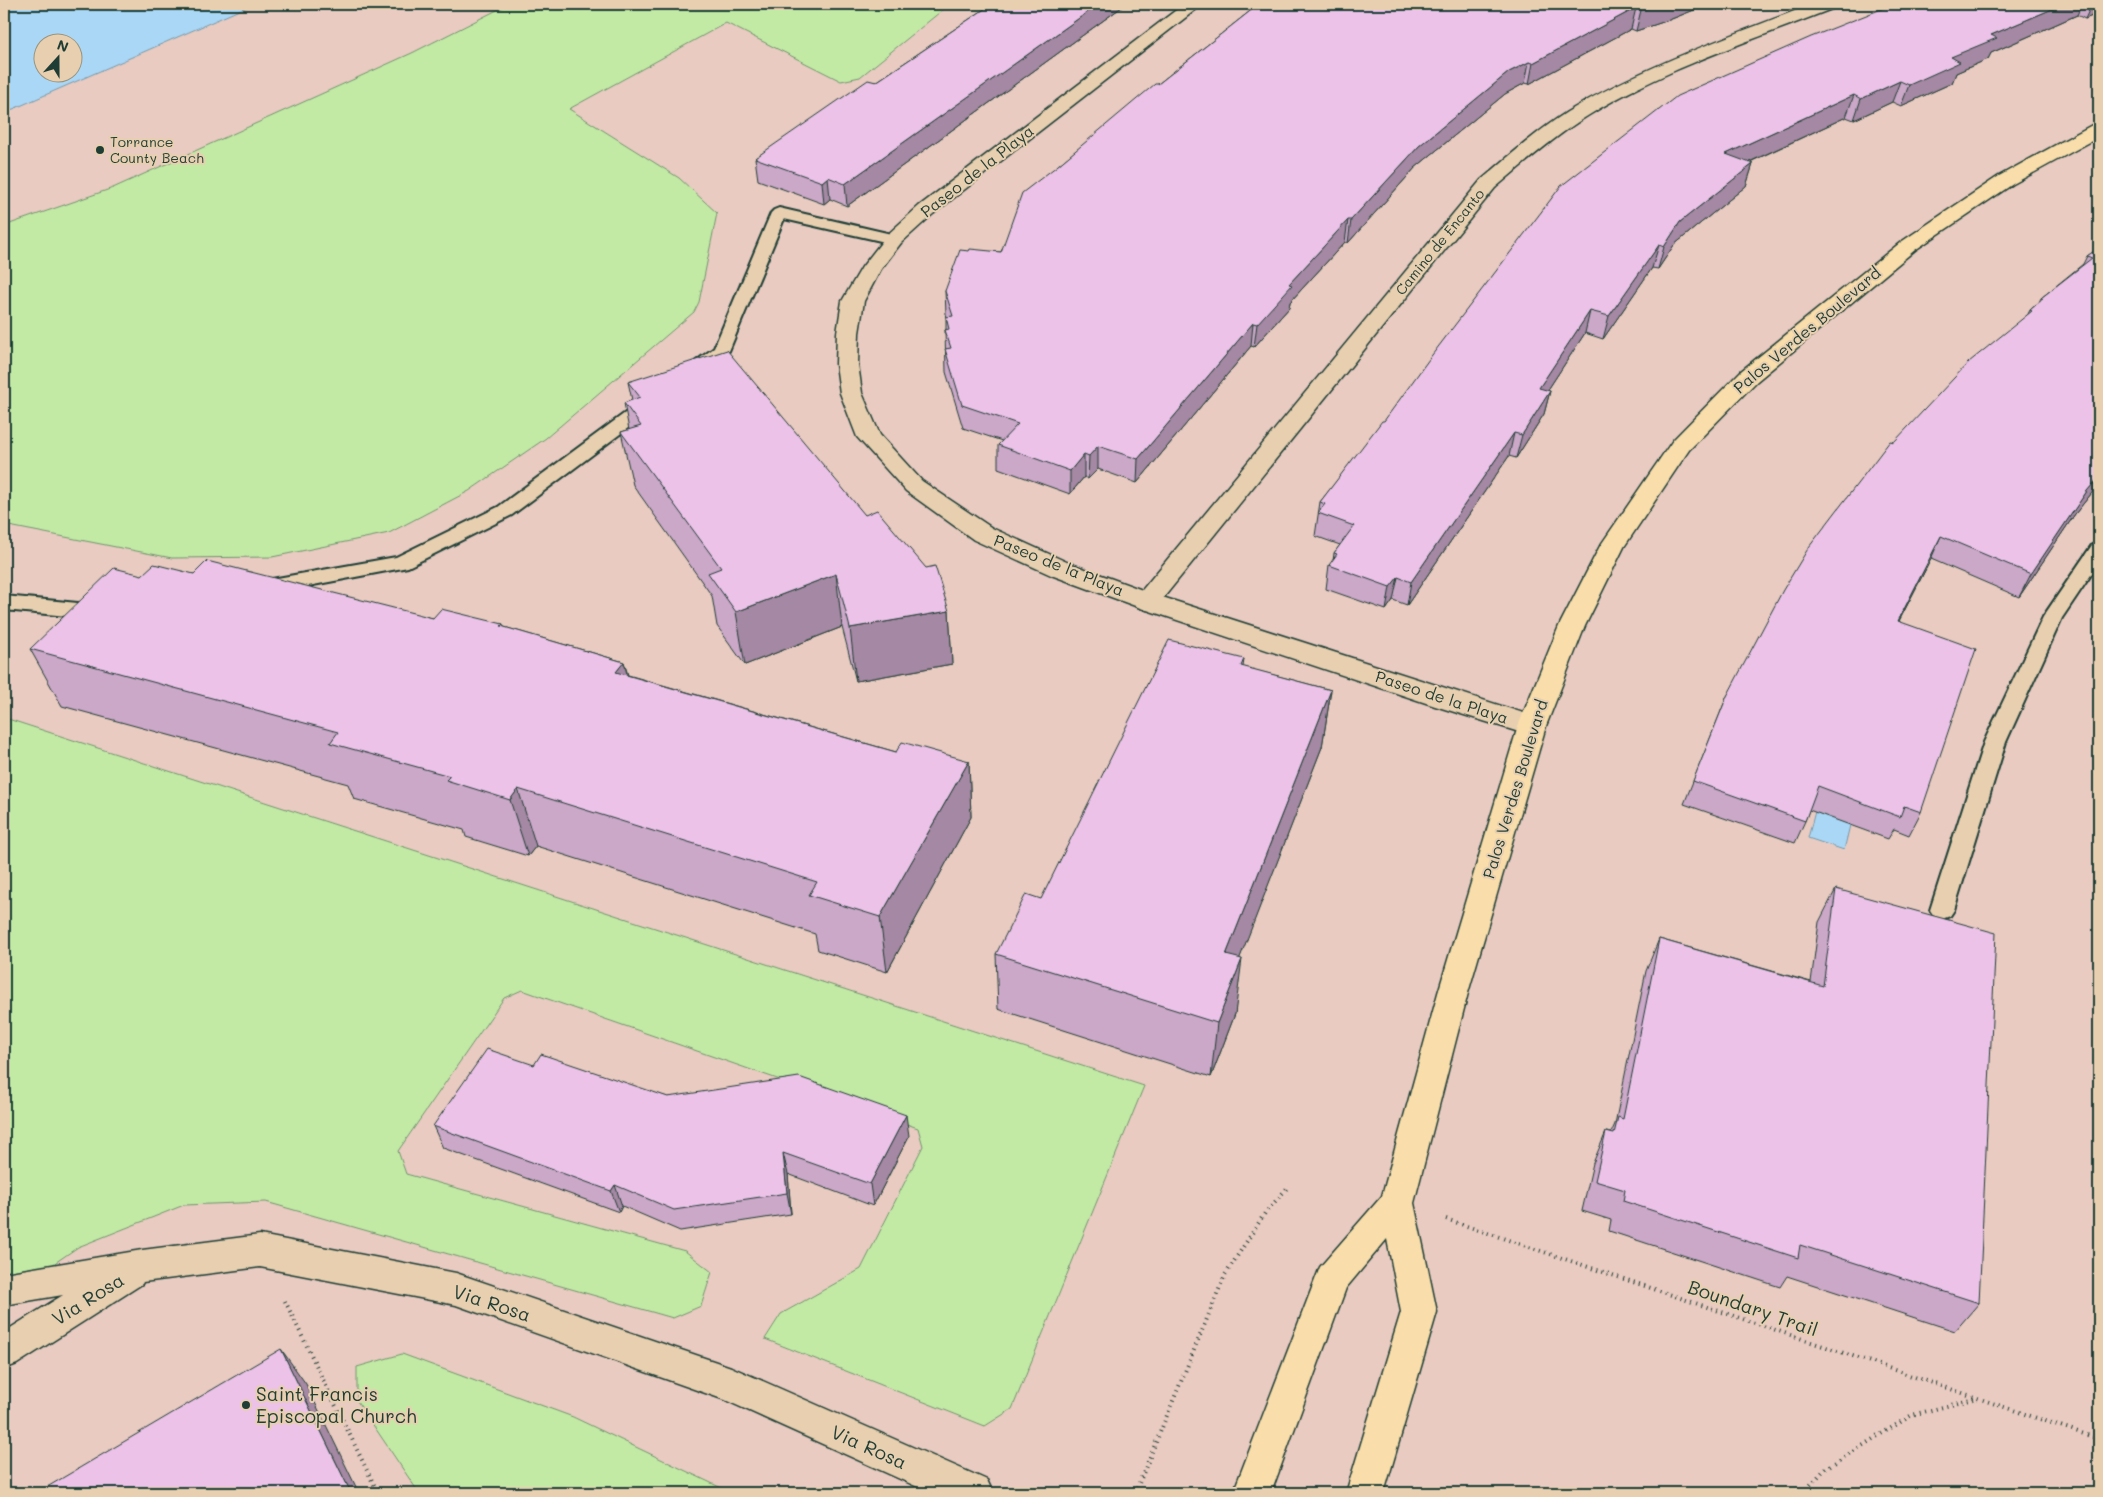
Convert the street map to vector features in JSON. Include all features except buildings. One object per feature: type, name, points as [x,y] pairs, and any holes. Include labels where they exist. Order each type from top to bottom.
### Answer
[{"type":"main road","name":"Palos Verdes Boulevard","points":[[1397,1203],[1453,993],[1532,726],[1572,626],[1612,546],[1681,445],[1749,376],[1908,246],[2006,180],[2099,129]]},
{"type":"main road","points":[[1252,1493],[1332,1278],[1397,1203]]},
{"type":"main road","points":[[1364,1493],[1419,1312],[1397,1203]]},
{"type":"street","name":"Paseo de la Playa","points":[[1194,4],[926,210],[894,239],[872,267],[853,301],[848,333],[847,364],[851,393],[869,437],[914,486],[982,534],[1060,569],[1146,601],[1532,726]]},
{"type":"street","name":"Camino de Encanto","points":[[1146,601],[1488,184],[1540,139],[1596,104],[1660,71],[1828,4]]},
{"type":"street","name":"Via Rosa","points":[[4,1352],[142,1266],[260,1251],[456,1289],[731,1385],[974,1493]]},
{"type":"street","points":[[4,1289],[142,1266]]},
{"type":"lane","points":[[681,380],[720,351],[779,213],[894,239]]},
{"type":"lane","points":[[250,590],[401,562],[505,511],[665,392]]},
{"type":"lane","points":[[1942,910],[1995,742],[2053,617],[2099,548]]},
{"type":"lane","points":[[4,603],[78,610],[116,607]]},
{"type":"path","points":[[1135,1493],[1225,1275],[1265,1212],[1288,1187]]},
{"type":"path","name":"Boundary Trail","points":[[1397,1203],[2099,1439]]},
{"type":"path","points":[[260,1251],[378,1493]]},
{"type":"path","points":[[1803,1493],[1826,1468],[1912,1415],[1979,1398]]},
{"type":"green space","points":[[509,4],[944,4],[945,8],[860,77],[841,81],[726,23],[569,109],[679,178],[717,213],[699,302],[694,312],[546,438],[469,491],[389,533],[272,557],[172,558],[4,525],[4,226],[113,188],[412,53]]},
{"type":"green space","points":[[8,719],[1144,1086],[1012,1409],[985,1426],[765,1339],[781,1314],[861,1269],[923,1146],[918,1128],[522,990],[504,998],[398,1151],[406,1174],[685,1251],[712,1272],[701,1306],[673,1318],[266,1202],[184,1205],[78,1247],[4,1298],[4,722]]},
{"type":"green space","points":[[402,1354],[573,1417],[732,1493],[419,1493],[357,1401],[357,1367]]},
{"type":"water","points":[[4,4],[253,4],[82,79],[82,32],[32,32],[32,82],[75,82],[4,113]]},
{"type":"water","points":[[1822,785],[1857,796],[1844,850],[1808,838]]},
{"type":"place","name":"Torrance County Beach","points":[[100,150]]},
{"type":"place","name":"Saint Francis Episcopal Church","points":[[246,1405]]}]
